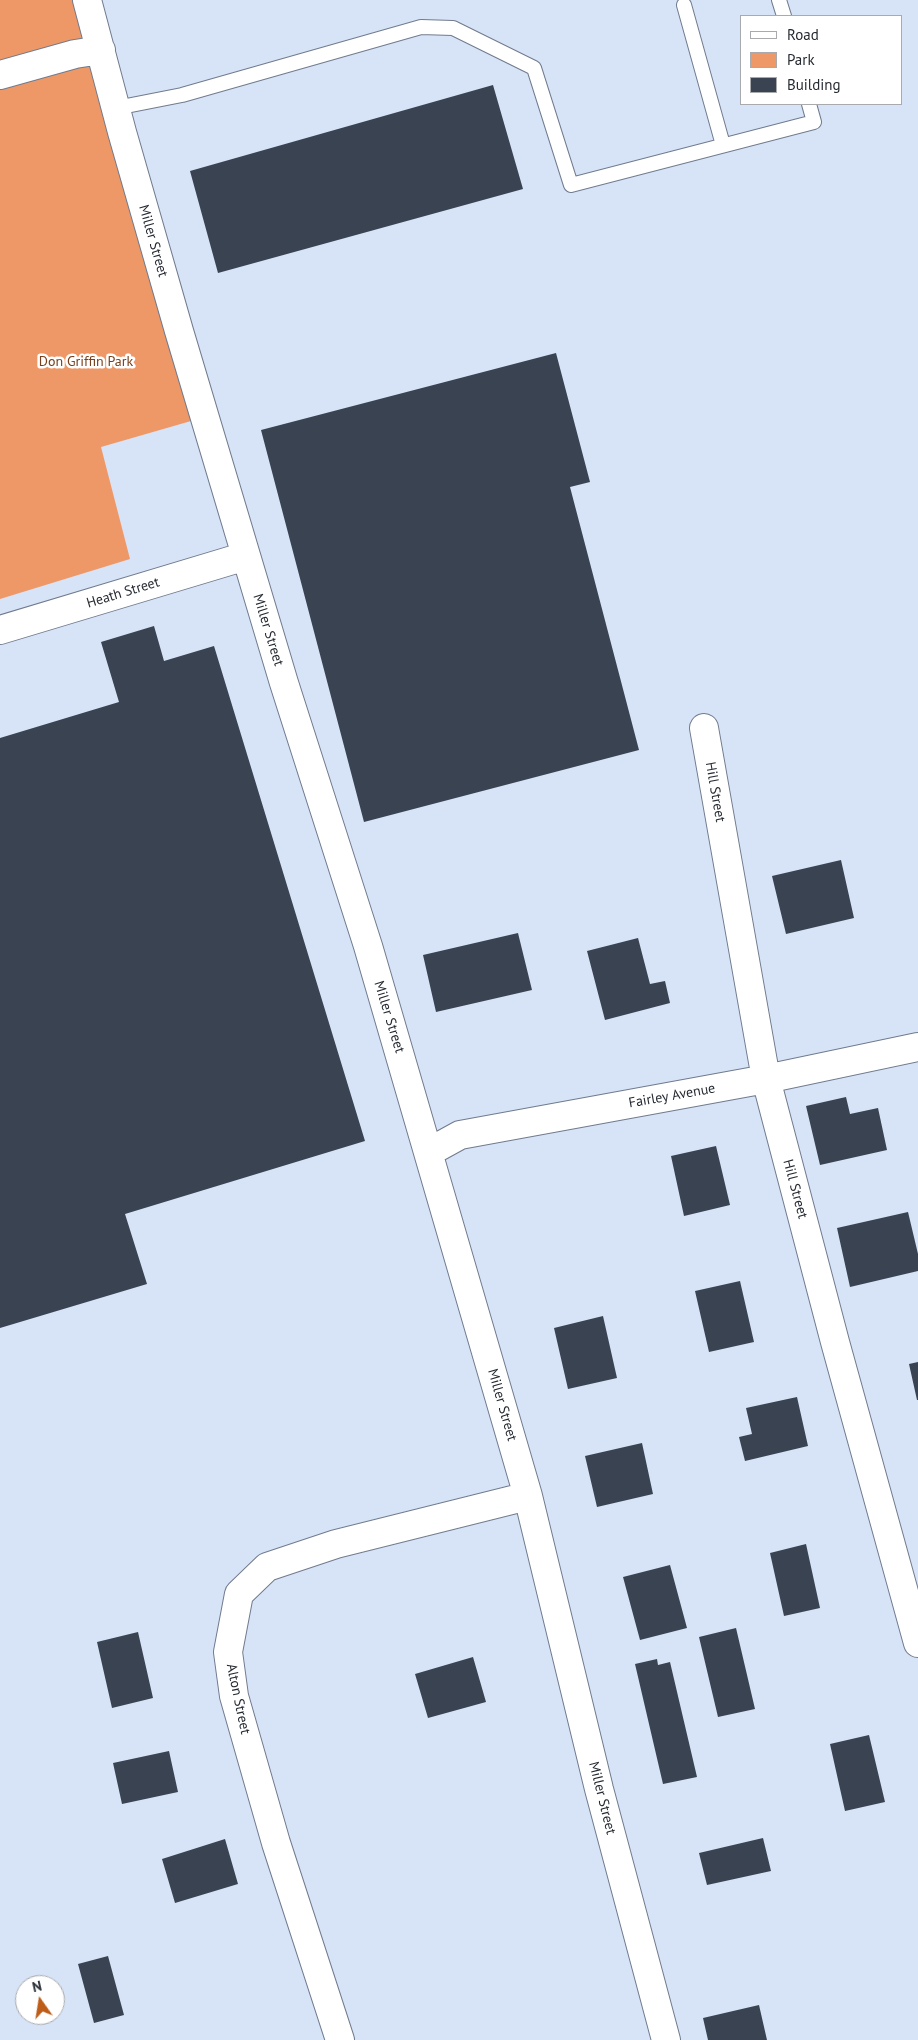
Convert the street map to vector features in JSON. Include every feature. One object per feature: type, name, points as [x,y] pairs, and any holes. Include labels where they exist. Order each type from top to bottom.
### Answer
[{"type":"street","name":"Miller Street","points":[[87,0],[176,321],[284,683],[370,955],[528,1496],[599,1789],[666,2040]]},
{"type":"street","points":[[0,75],[75,54],[100,50]]},
{"type":"street","name":"Heath Street","points":[[0,630],[246,556]]},
{"type":"street","name":"Hill Street","points":[[704,728],[766,1079],[835,1342],[918,1643]]},
{"type":"street","name":"Fairley Avenue","points":[[429,1152],[460,1135],[766,1079],[918,1047]]},
{"type":"street","name":"Alton Street","points":[[340,2040],[276,1843],[234,1696],[228,1652],[239,1594],[267,1567],[346,1542],[528,1496]]},
{"type":"lane","points":[[779,0],[784,15]]},
{"type":"lane","points":[[684,5],[723,145]]},
{"type":"lane","points":[[116,108],[182,95],[421,27],[453,28],[534,68],[571,185],[814,122],[809,105]]},
{"type":"green space","name":"Don Griffin Park","points":[[0,0],[74,0],[191,421],[101,447],[130,559],[0,599]]},
{"type":"building","points":[[493,85],[523,189],[218,273],[190,171]]},
{"type":"building","points":[[556,353],[590,482],[570,487],[639,750],[364,822],[261,430]]},
{"type":"building","points":[[154,626],[164,661],[214,646],[365,1141],[125,1214],[147,1284],[0,1328],[0,738],[119,702],[101,642]]},
{"type":"building","points":[[841,860],[854,918],[786,934],[772,876]]},
{"type":"building","points":[[518,933],[532,990],[436,1012],[423,955]]},
{"type":"building","points":[[638,938],[650,984],[665,981],[670,1003],[605,1020],[587,951]]},
{"type":"building","points":[[846,1097],[850,1114],[878,1108],[887,1150],[820,1165],[806,1106]]},
{"type":"building","points":[[716,1146],[730,1205],[684,1216],[671,1156]]},
{"type":"building","points":[[908,1212],[918,1254],[918,1271],[850,1287],[837,1228]]},
{"type":"building","points":[[740,1281],[754,1342],[709,1352],[695,1291]]},
{"type":"building","points":[[603,1316],[617,1378],[568,1389],[554,1328]]},
{"type":"building","points":[[918,1362],[918,1400],[917,1400],[909,1364]]},
{"type":"building","points":[[797,1397],[808,1446],[745,1461],[739,1437],[752,1434],[746,1408]]},
{"type":"building","points":[[642,1443],[653,1494],[597,1507],[585,1456]]},
{"type":"building","points":[[806,1544],[820,1608],[784,1616],[770,1553]]},
{"type":"building","points":[[670,1565],[687,1628],[640,1640],[623,1577]]},
{"type":"building","points":[[736,1628],[755,1709],[718,1717],[699,1637]]},
{"type":"building","points":[[138,1632],[153,1698],[112,1708],[97,1642]]},
{"type":"building","points":[[473,1657],[486,1702],[428,1718],[415,1674]]},
{"type":"building","points":[[657,1659],[658,1665],[670,1662],[697,1777],[663,1784],[635,1664]]},
{"type":"building","points":[[869,1735],[885,1802],[845,1811],[830,1744]]},
{"type":"building","points":[[169,1751],[178,1792],[122,1804],[113,1763]]},
{"type":"building","points":[[763,1838],[771,1871],[707,1885],[699,1853]]},
{"type":"building","points":[[225,1839],[238,1884],[175,1903],[162,1859]]},
{"type":"building","points":[[108,1956],[124,2015],[94,2023],[78,1964]]},
{"type":"building","points":[[759,2005],[767,2040],[708,2040],[703,2018]]}]
